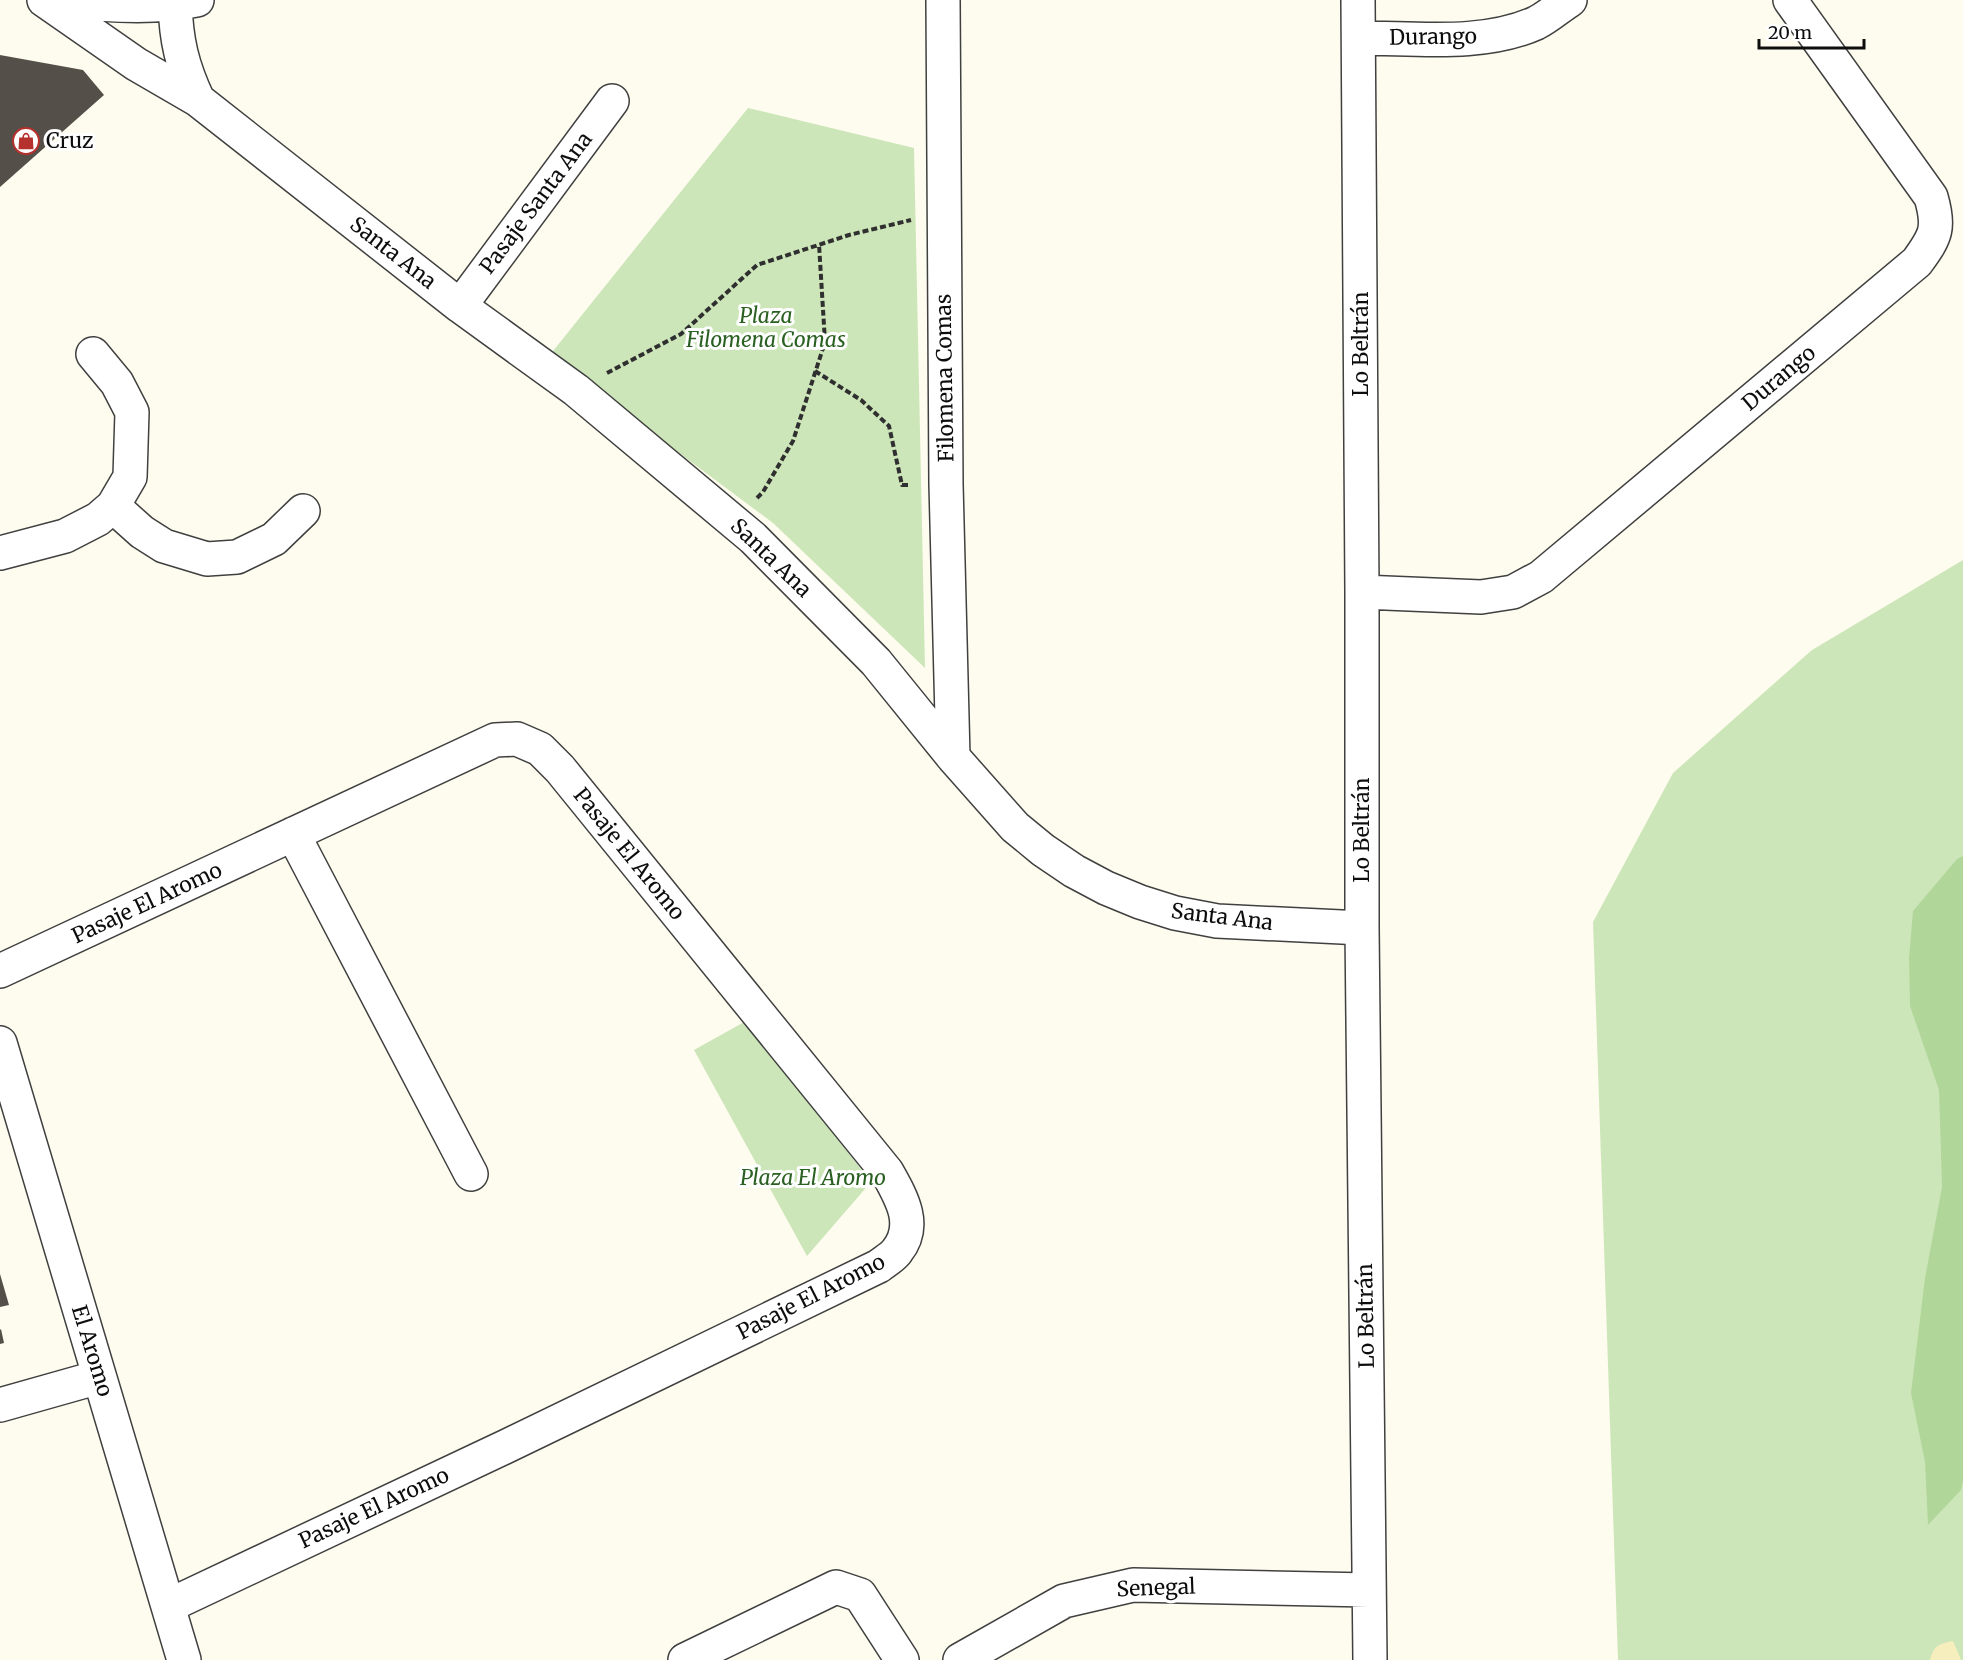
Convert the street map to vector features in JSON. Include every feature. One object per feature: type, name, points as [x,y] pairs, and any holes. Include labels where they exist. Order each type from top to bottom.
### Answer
[{"type":"street","name":"Santa Ana","points":[[44,0],[136,64],[198,100],[460,306],[576,390],[753,538],[876,662],[952,757],[1015,827],[1043,850],[1074,871],[1106,888],[1175,913],[1217,921],[1362,928]]},
{"type":"street","points":[[57,0],[113,4],[189,1]]},
{"type":"street","name":"Filomena Comas","points":[[943,0],[946,483],[952,757]]},
{"type":"street","name":"Lo Beltrán","points":[[1358,0],[1362,928],[1370,1660]]},
{"type":"street","name":"Durango","points":[[1359,38],[1469,38],[1504,34],[1537,22],[1570,0]]},
{"type":"street","name":"Durango","points":[[1362,592],[1481,597],[1513,592],[1541,577],[1917,262],[1932,242],[1937,217],[1931,197],[1790,0]]},
{"type":"street","name":"Santa Ana","points":[[189,1],[179,51],[186,76],[198,100]]},
{"type":"street","name":"Pasaje Santa Ana","points":[[460,306],[612,101]]},
{"type":"street","points":[[0,553],[65,536],[98,519],[113,506],[130,477],[132,412],[117,383],[93,354]]},
{"type":"street","points":[[113,506],[141,532],[164,546],[207,559],[237,557],[274,539],[303,511]]},
{"type":"street","name":"Pasaje El Aromo","points":[[0,971],[495,740],[516,739],[540,749],[560,769],[887,1172],[902,1199],[908,1219],[906,1236],[897,1252],[879,1266],[507,1446],[168,1606]]},
{"type":"street","points":[[293,834],[471,1174]]},
{"type":"street","name":"El Aromo","points":[[0,1043],[184,1660]]},
{"type":"street","points":[[0,1405],[99,1377]]},
{"type":"street","name":"Senegal","points":[[960,1660],[1064,1601],[1132,1585],[1369,1590]]},
{"type":"street","points":[[685,1660],[836,1587],[860,1595],[902,1660]]},
{"type":"path","points":[[576,390],[681,334],[757,265],[849,235],[944,212]]},
{"type":"path","points":[[733,521],[763,492],[793,441],[825,342],[819,244]]},
{"type":"path","points":[[815,372],[861,400],[889,426],[902,485],[946,483]]},
{"type":"green space","name":"Plaza Filomena Comas","points":[[748,108],[914,148],[925,668],[773,523],[549,356]]},
{"type":"green space","points":[[1963,560],[1963,1660],[1618,1660],[1593,922],[1673,773],[1812,650]]},
{"type":"green space","points":[[1963,856],[1963,1481],[1961,1490],[1928,1525],[1925,1462],[1911,1393],[1925,1278],[1942,1187],[1939,1090],[1910,1006],[1909,958],[1913,911],[1957,859]]},
{"type":"green space","name":"Plaza El Aromo","points":[[746,1021],[871,1182],[807,1256],[694,1050]]},
{"type":"sand","points":[[1953,1641],[1961,1660],[1930,1660],[1933,1651],[1938,1646]]},
{"type":"building","name":"Cruz","points":[[0,55],[83,70],[104,95],[0,187]]},
{"type":"building","points":[[0,1274],[9,1305],[0,1307]]},
{"type":"building","points":[[0,1330],[4,1343],[0,1344]]},
{"type":"place","name":"Cruz","points":[[26,141]]}]
